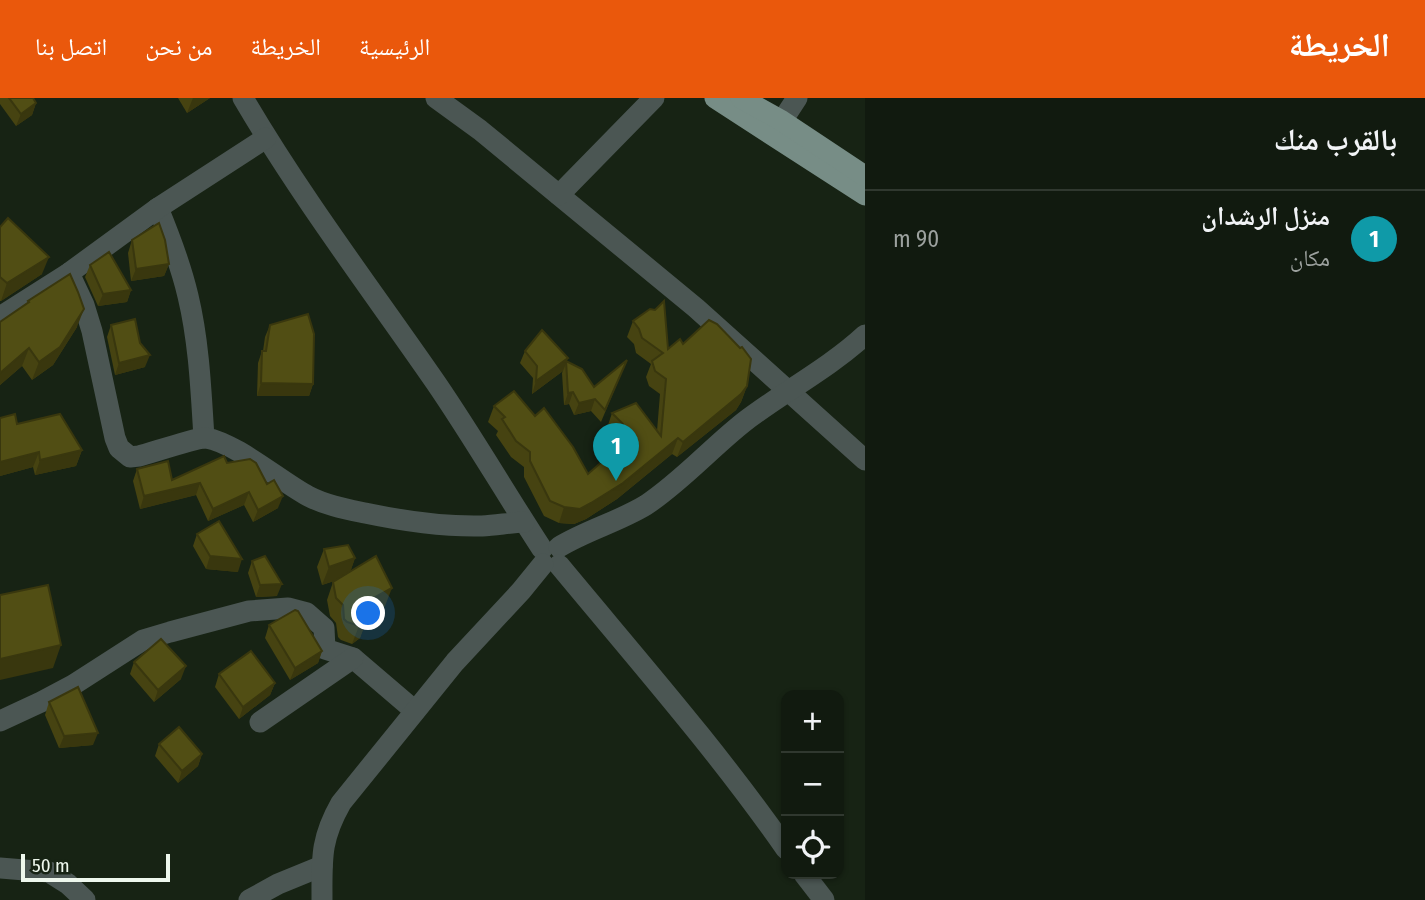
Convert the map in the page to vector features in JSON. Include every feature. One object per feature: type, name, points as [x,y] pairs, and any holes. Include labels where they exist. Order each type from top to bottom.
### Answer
[{"type":"main road","points":[[715,98],[865,195]]},
{"type":"main road","points":[[741,98],[782,121],[865,176]]},
{"type":"street","points":[[243,98],[266,138],[342,250],[438,385],[524,522],[708,746],[781,842]]},
{"type":"street","points":[[436,98],[480,130],[696,307],[865,460]]},
{"type":"street","points":[[559,195],[654,98]]},
{"type":"street","points":[[782,121],[797,98]]},
{"type":"street","points":[[0,317],[266,138]]},
{"type":"street","points":[[159,208],[189,299],[197,349],[204,438]]},
{"type":"street","points":[[69,273],[84,305],[92,331],[115,438],[119,448],[130,457],[204,438],[226,445],[244,455],[312,498],[355,511],[417,523],[444,525],[481,526],[524,522]]},
{"type":"street","points":[[322,900],[322,853],[332,819],[341,803],[455,662],[551,556],[572,539],[644,506],[657,497],[745,422],[865,335]]},
{"type":"street","points":[[0,721],[73,685],[142,640],[249,611],[288,608],[307,613],[324,628],[325,649],[353,658],[415,711]]},
{"type":"street","points":[[260,722],[353,658]]},
{"type":"street","points":[[249,900],[278,884],[322,866]]},
{"type":"street","points":[[0,868],[49,872],[68,884],[85,900]]},
{"type":"street","points":[[808,879],[824,900]]},
{"type":"building","points":[[9,98],[33,98],[36,103],[21,114]]},
{"type":"building","points":[[8,218],[49,257],[7,283],[0,277],[0,227]]},
{"type":"building","points":[[159,223],[169,264],[136,269],[132,240]]},
{"type":"building","points":[[109,252],[131,290],[103,294],[90,265]]},
{"type":"building","points":[[70,274],[84,309],[60,347],[39,362],[29,348],[0,373],[0,322]]},
{"type":"building","points":[[664,301],[668,349],[680,339],[683,344],[709,320],[742,347],[751,359],[747,386],[683,442],[678,438],[623,483],[591,503],[580,509],[564,507],[550,501],[530,461],[530,452],[516,441],[502,419],[505,417],[494,406],[514,391],[535,416],[544,408],[573,447],[588,474],[629,438],[623,424],[612,413],[636,403],[661,436],[666,379],[655,371],[652,361],[663,353],[642,338],[633,321],[650,309],[655,310]]},
{"type":"building","points":[[308,314],[314,334],[313,384],[261,383],[262,351],[266,351],[270,325]]},
{"type":"building","points":[[135,319],[140,343],[150,355],[119,363],[111,325]]},
{"type":"building","points":[[542,330],[568,358],[536,381],[537,366],[525,351]]},
{"type":"building","points":[[627,360],[605,410],[595,399],[579,403],[573,392],[568,393],[566,361],[582,369],[594,387]]},
{"type":"building","points":[[15,414],[17,424],[60,414],[82,450],[40,460],[39,452],[0,462],[0,418]]},
{"type":"building","points":[[224,456],[227,463],[250,459],[256,463],[267,484],[274,480],[283,496],[258,510],[249,492],[213,509],[200,483],[144,496],[137,469],[168,461],[172,480]]},
{"type":"building","points":[[219,521],[242,559],[210,556],[197,534]]},
{"type":"building","points":[[348,545],[355,558],[329,567],[324,549]]},
{"type":"building","points":[[265,556],[282,584],[260,585],[252,561]]},
{"type":"building","points":[[376,556],[392,588],[370,600],[367,620],[359,626],[347,622],[344,619],[343,605],[336,598],[333,582]]},
{"type":"building","points":[[48,585],[61,645],[0,659],[0,595]]},
{"type":"building","points":[[295,610],[322,651],[295,668],[269,625]]},
{"type":"building","points":[[161,639],[186,666],[158,690],[134,662]]},
{"type":"building","points":[[251,651],[275,683],[243,707],[219,674]]},
{"type":"building","points":[[78,687],[98,733],[64,736],[49,702]]},
{"type":"building","points":[[179,727],[202,754],[182,771],[159,744]]},
{"type":"place","name":"منزل الرشدان","points":[[616,481]]}]
